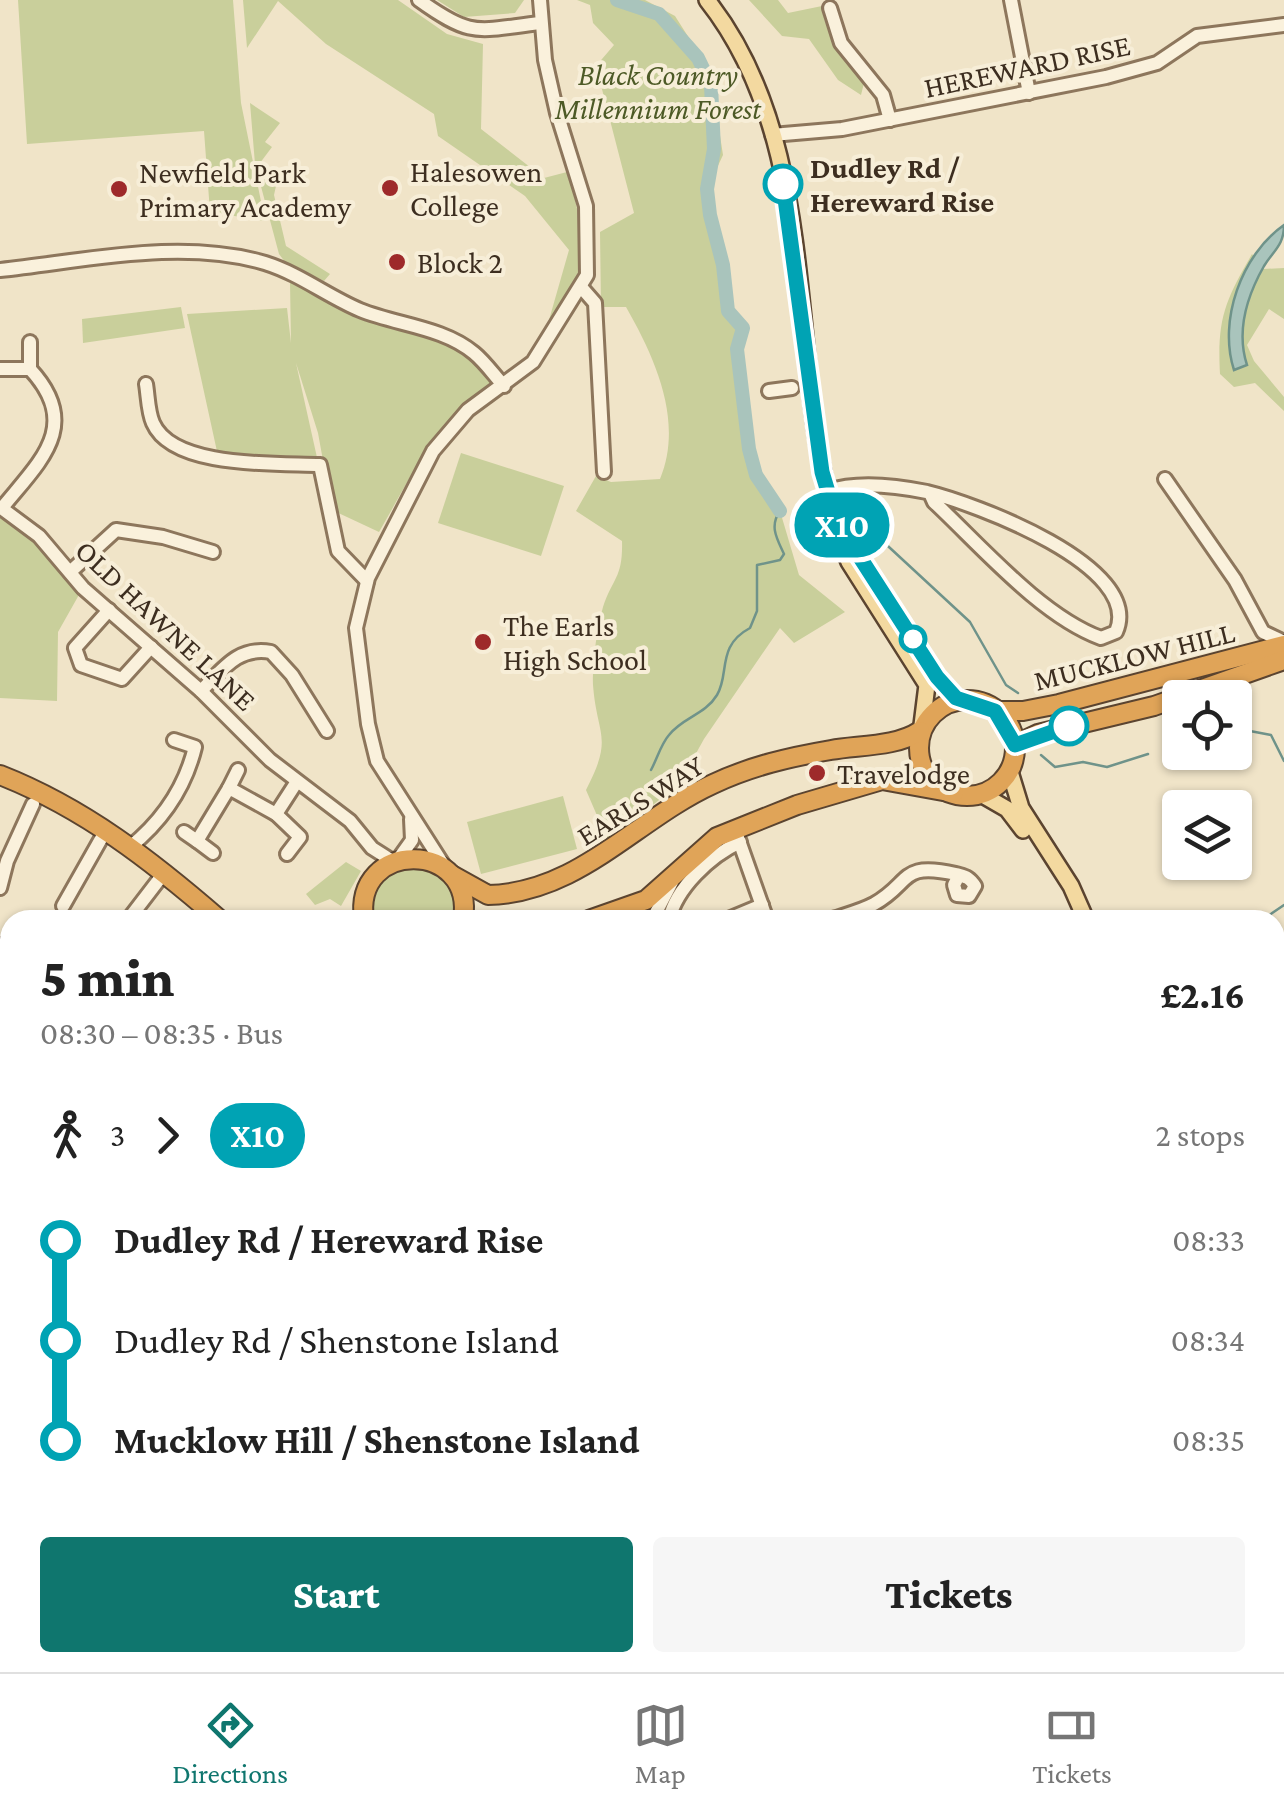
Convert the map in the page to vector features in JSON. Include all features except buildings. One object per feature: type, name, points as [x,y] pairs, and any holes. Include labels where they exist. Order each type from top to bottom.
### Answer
[{"type":"highway","name":"MUCKLOW HILL","points":[[995,711],[1060,704],[1284,643]]},
{"type":"highway","name":"MUCKLOW HILL","points":[[1015,745],[1038,734],[1214,688],[1284,660]]},
{"type":"highway","points":[[635,910],[702,850],[872,782],[954,793],[981,794],[994,789],[1010,772],[1015,745],[995,711],[969,702],[940,707],[921,728],[926,772],[954,793]]},
{"type":"highway","name":"EARLS WAY","points":[[396,861],[424,860],[488,896],[526,890],[590,864],[672,806],[744,771],[806,754],[900,740],[921,728]]},
{"type":"highway","points":[[0,775],[70,806],[130,847],[208,910]]},
{"type":"highway","points":[[364,910],[364,895],[374,877],[396,861]]},
{"type":"highway","points":[[450,874],[463,898],[463,910]]},
{"type":"main road","points":[[706,0],[741,52],[772,135],[792,233],[801,387],[837,533],[849,562],[927,685],[921,728]]},
{"type":"main road","points":[[834,512],[937,677],[956,698],[969,702]]},
{"type":"main road","points":[[1010,772],[1021,808],[1076,910]]},
{"type":"main road","points":[[981,794],[1015,818],[1076,910]]},
{"type":"street","points":[[419,0],[457,27],[476,30],[541,23]]},
{"type":"street","points":[[450,874],[441,854],[377,761],[368,724],[356,628],[367,580],[446,432],[545,348],[587,276],[589,228],[557,113],[540,0]]},
{"type":"street","points":[[1011,0],[1029,93]]},
{"type":"street","points":[[830,8],[841,43],[884,95],[890,120]]},
{"type":"street","name":"HEREWARD RISE","points":[[772,135],[890,120],[1029,93],[1140,69],[1172,56],[1191,40],[1209,33],[1284,25]]},
{"type":"street","points":[[0,270],[200,252],[247,258],[308,280],[358,309],[450,337],[473,352],[504,386]]},
{"type":"street","points":[[581,287],[595,304],[604,472]]},
{"type":"street","points":[[1,508],[55,436],[44,384],[30,369],[30,342]]},
{"type":"street","points":[[0,369],[30,369]]},
{"type":"street","points":[[146,384],[153,424],[182,449],[216,459],[320,465],[338,551],[367,580]]},
{"type":"street","points":[[762,392],[801,387]]},
{"type":"street","points":[[1164,479],[1235,580],[1258,625],[1268,637],[1284,643]]},
{"type":"street","points":[[828,492],[898,487],[930,493],[1038,534],[1104,580],[1119,619],[1116,632],[1101,638],[1079,628],[1021,584],[934,502],[930,493]]},
{"type":"street","name":"OLD HAWNE LANE","points":[[1,508],[39,536],[108,610],[296,783],[350,820],[372,848],[396,861]]},
{"type":"street","points":[[70,572],[116,530],[164,537],[214,552]]},
{"type":"street","points":[[108,610],[75,648],[81,666],[122,679],[150,647]]},
{"type":"street","points":[[1250,655],[1258,638],[1258,625]]},
{"type":"street","points":[[200,691],[237,655],[254,650],[271,652],[292,675],[327,731]]},
{"type":"street","points":[[130,847],[154,828],[190,768],[195,748],[174,740]]},
{"type":"street","points":[[196,841],[238,770]]},
{"type":"street","points":[[276,814],[296,783]]},
{"type":"street","points":[[229,788],[276,814],[300,836],[287,854]]},
{"type":"street","points":[[0,888],[3,861],[33,804]]},
{"type":"street","points":[[396,861],[412,840],[410,813]]},
{"type":"street","points":[[63,906],[106,830]]},
{"type":"street","points":[[184,832],[213,852]]},
{"type":"street","points":[[672,910],[706,865],[737,835],[764,910]]},
{"type":"street","points":[[372,848],[374,877]]},
{"type":"street","points":[[873,910],[916,871],[940,869],[959,876]]},
{"type":"street","points":[[136,910],[164,874]]},
{"type":"street","points":[[657,910],[673,880]]},
{"type":"street","points":[[750,910],[762,905]]},
{"type":"green space","points":[[18,0],[233,0],[241,103],[265,221],[210,212],[204,131],[27,144]]},
{"type":"green space","points":[[243,0],[398,0],[447,34],[483,44],[481,129],[544,178],[567,172],[578,212],[580,271],[565,309],[552,326],[549,320],[569,250],[525,196],[438,136],[434,114],[326,44],[278,1],[247,48]]},
{"type":"green space","points":[[437,0],[524,0],[515,13],[464,17]]},
{"type":"green space","name":"Black Country Millennium Forest","points":[[577,0],[645,0],[675,16],[710,71],[723,155],[707,189],[728,310],[745,321],[741,352],[749,449],[755,475],[780,511],[799,575],[845,612],[794,643],[780,628],[704,739],[679,784],[608,841],[586,790],[602,747],[593,685],[595,646],[603,607],[619,570],[622,541],[576,511],[596,476],[611,482],[660,479],[669,435],[663,390],[637,327],[626,307],[601,307],[600,232],[634,213],[596,66],[614,45],[593,23],[590,5]]},
{"type":"green space","points":[[749,0],[778,0],[788,13],[822,6],[825,22],[864,83],[861,95],[838,80],[809,39],[782,36]]},
{"type":"green space","points":[[250,103],[280,123],[265,142],[272,147],[260,163],[278,177],[274,195],[286,246],[330,274],[324,281],[285,262],[279,254],[255,164]]},
{"type":"green space","points":[[1252,254],[1263,269],[1284,268],[1284,319],[1269,309],[1247,345],[1254,361],[1284,397],[1284,411],[1255,383],[1234,387],[1220,374],[1225,311]]},
{"type":"green space","points":[[290,282],[447,341],[472,355],[491,377],[488,391],[469,404],[438,436],[379,532],[332,510],[318,433],[296,363],[318,462],[218,456],[187,314],[287,308],[291,343]]},
{"type":"green space","points":[[181,307],[185,328],[83,343],[82,319]]},
{"type":"green space","points":[[461,453],[564,486],[541,556],[438,523]]},
{"type":"green space","points":[[0,516],[45,549],[80,593],[58,632],[57,701],[0,698]]},
{"type":"green space","points":[[563,796],[577,849],[481,874],[467,822]]},
{"type":"green space","points":[[346,862],[361,871],[341,906],[330,899],[315,905],[306,894]]},
{"type":"green space","points":[[419,864],[436,874],[452,892],[455,910],[372,910],[378,888],[397,871]]},
{"type":"water","points":[[1284,225],[1280,243],[1264,266],[1248,302],[1243,327],[1247,365],[1234,370],[1229,331],[1237,290],[1256,253]]},
{"type":"waterway","points":[[617,0],[659,14],[698,58],[711,85],[714,149],[707,189],[710,215],[723,265],[728,311],[743,328],[737,349],[749,449],[756,475],[780,511]]},
{"type":"waterway","points":[[651,770],[669,735],[706,707],[721,687],[732,643],[750,628],[757,611],[757,565],[780,560],[784,554],[775,527],[780,511]]},
{"type":"waterway","points":[[863,523],[970,622],[1006,685],[1018,693]]},
{"type":"waterway","points":[[1252,731],[1271,735],[1284,761]]},
{"type":"waterway","points":[[1041,755],[1055,767],[1083,762],[1107,767],[1148,754]]},
{"type":"waterway","points":[[1277,910],[1284,905]]},
{"type":"bus line","name":"X10","points":[[783,184],[822,472],[834,512],[946,690],[956,698],[995,711],[1003,718],[1015,745],[1069,726]]},
{"type":"place","name":"Dudley Rd / Hereward Rise","points":[[783,184]]},
{"type":"place","name":"Halesowen College","points":[[390,188]]},
{"type":"place","name":"Newfield Park Primary Academy","points":[[119,189]]},
{"type":"place","name":"Block 2","points":[[397,262]]},
{"type":"place","name":"The Earls High School","points":[[483,642]]},
{"type":"place","name":"Travelodge","points":[[817,773]]}]
